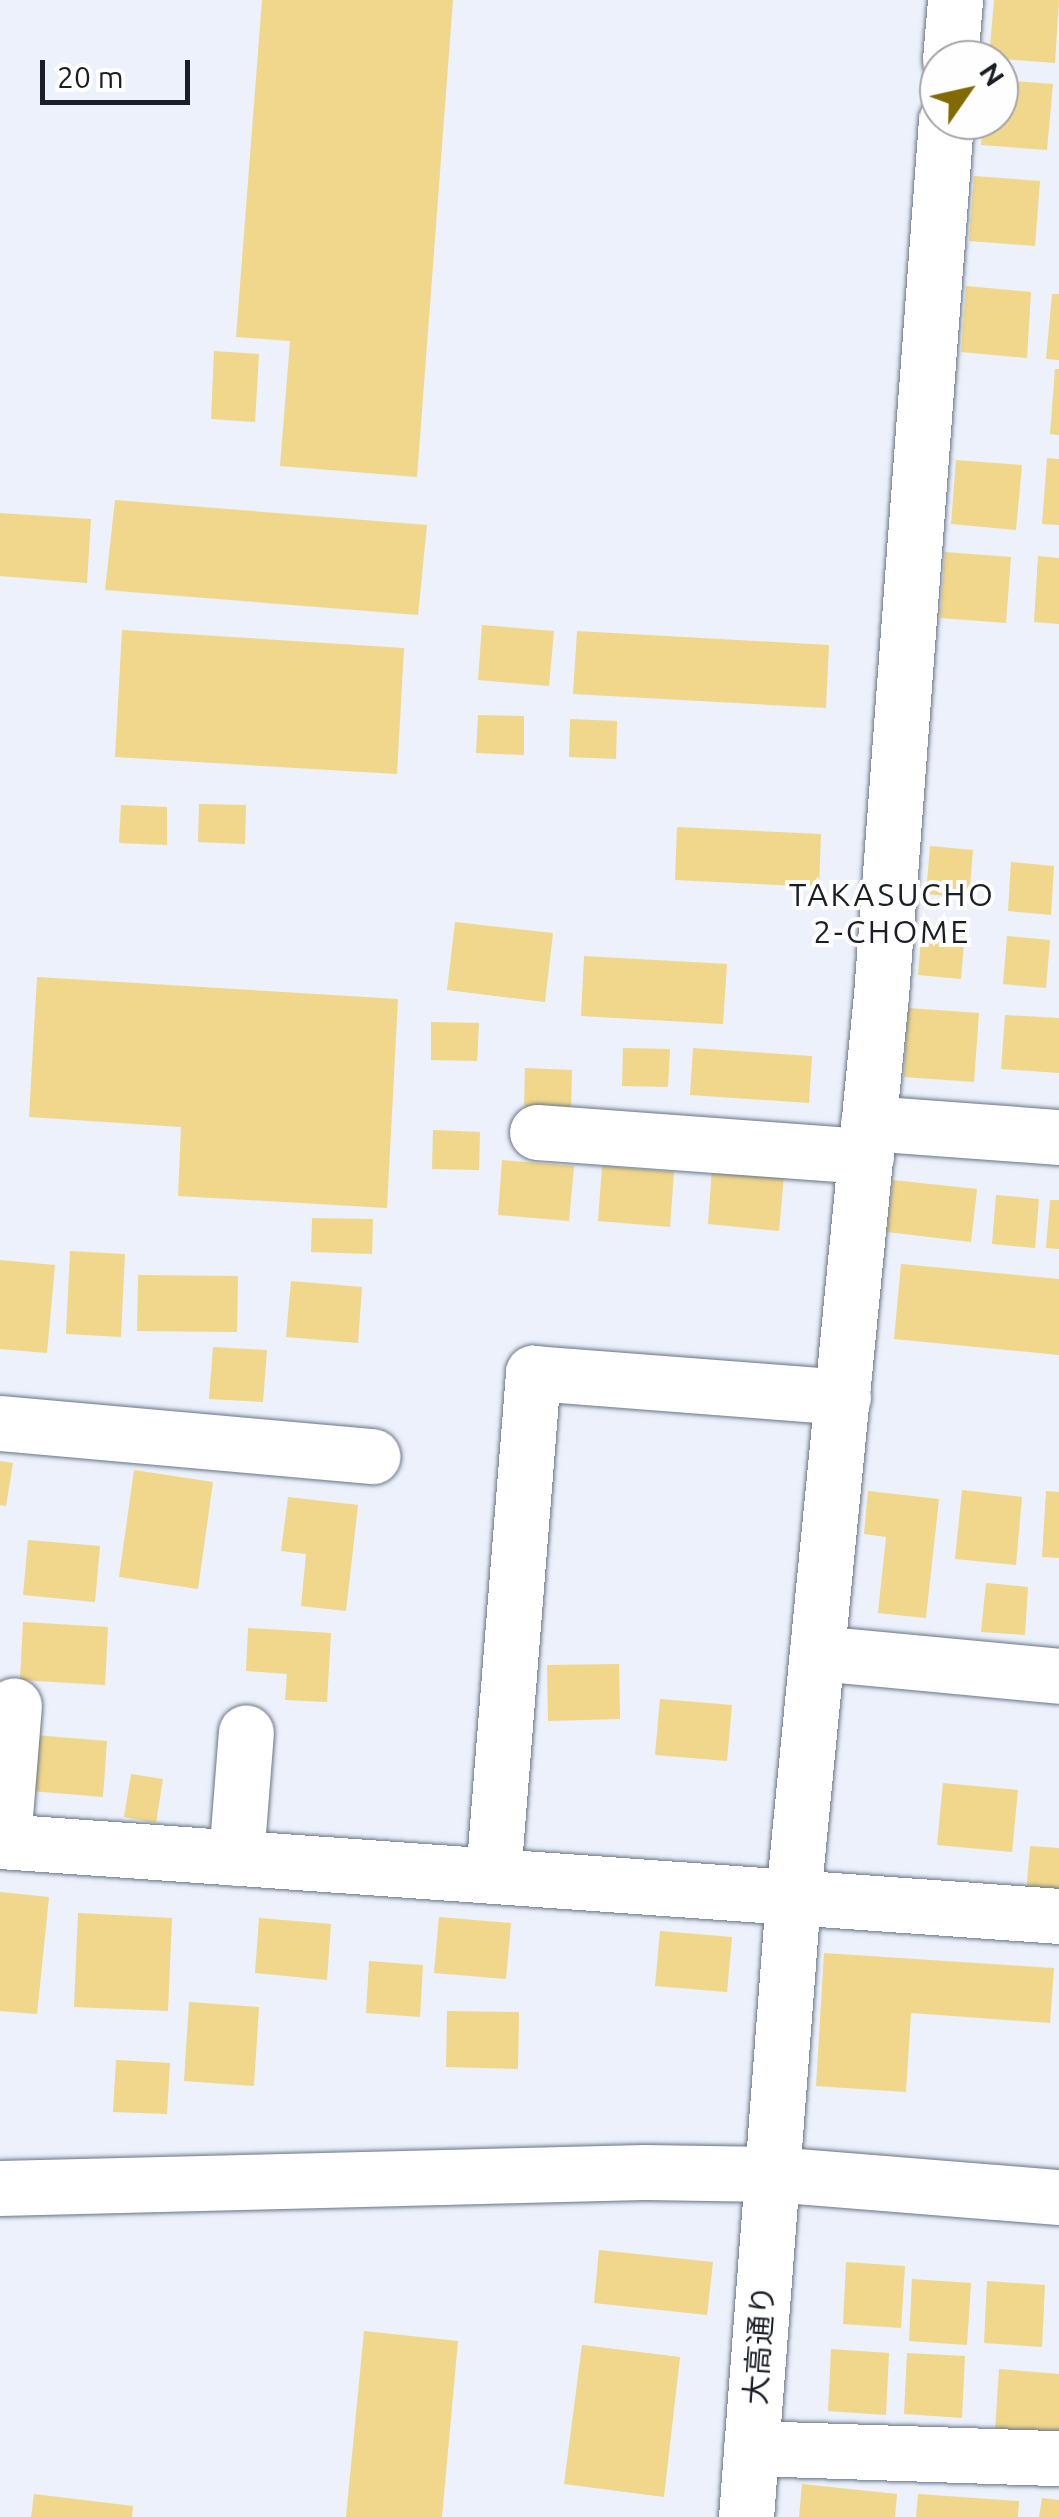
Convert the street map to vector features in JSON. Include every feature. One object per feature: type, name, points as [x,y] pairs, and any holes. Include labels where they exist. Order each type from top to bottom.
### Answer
[{"type":"street","points":[[952,40],[955,0]]},
{"type":"street","name":"大高通り","points":[[746,2517],[793,1897],[867,1140],[944,140]]},
{"type":"street","points":[[538,1132],[867,1140],[1059,1137]]},
{"type":"street","points":[[493,1876],[533,1373],[843,1397]]},
{"type":"street","points":[[0,1423],[374,1456]]},
{"type":"street","points":[[817,1653],[1059,1676]]},
{"type":"street","points":[[14,1706],[2,1841],[1059,1916]]},
{"type":"street","points":[[236,1858],[246,1732]]},
{"type":"street","points":[[0,2188],[772,2174],[1059,2198]]},
{"type":"street","points":[[751,2448],[1059,2458]]},
{"type":"building","points":[[262,0],[453,0],[417,477],[280,466],[290,341],[236,337]]},
{"type":"building","points":[[994,0],[1059,0],[1055,63],[1019,60],[1019,40],[991,40]]},
{"type":"building","points":[[1019,81],[1053,84],[1047,150],[981,145],[981,140],[1019,140]]},
{"type":"building","points":[[974,176],[1040,181],[1035,246],[969,241]]},
{"type":"building","points":[[966,286],[1031,292],[1027,358],[961,352]]},
{"type":"building","points":[[1052,294],[1059,294],[1059,360],[1046,359]]},
{"type":"building","points":[[214,351],[259,354],[255,422],[211,419]]},
{"type":"building","points":[[1055,369],[1059,369],[1059,435],[1050,434]]},
{"type":"building","points":[[1047,458],[1059,459],[1059,525],[1042,524]]},
{"type":"building","points":[[956,460],[1022,465],[1016,530],[951,524]]},
{"type":"building","points":[[115,500],[427,525],[418,615],[105,590]]},
{"type":"building","points":[[0,513],[91,519],[87,583],[0,576]]},
{"type":"building","points":[[945,552],[1011,557],[1006,623],[940,618]]},
{"type":"building","points":[[1038,556],[1059,558],[1059,624],[1034,622]]},
{"type":"building","points":[[482,625],[554,631],[549,686],[478,680]]},
{"type":"building","points":[[122,630],[404,648],[397,774],[115,757]]},
{"type":"building","points":[[577,631],[829,645],[826,708],[573,694]]},
{"type":"building","points":[[478,715],[524,716],[524,755],[476,753]]},
{"type":"building","points":[[570,719],[617,721],[616,759],[569,757]]},
{"type":"building","points":[[199,804],[246,805],[245,844],[198,842]]},
{"type":"building","points":[[121,805],[167,807],[167,845],[119,843]]},
{"type":"building","points":[[677,827],[821,834],[819,887],[675,880]]},
{"type":"building","points":[[930,846],[973,850],[969,898],[926,894]]},
{"type":"building","points":[[1011,862],[1054,866],[1051,915],[1008,911]]},
{"type":"building","points":[[455,922],[553,933],[545,1002],[447,990]]},
{"type":"building","points":[[922,926],[965,930],[961,979],[918,975]]},
{"type":"building","points":[[1007,936],[1050,940],[1046,988],[1003,984]]},
{"type":"building","points":[[584,956],[727,964],[723,1024],[581,1016]]},
{"type":"building","points":[[37,977],[398,999],[387,1208],[178,1196],[181,1127],[29,1117]]},
{"type":"building","points":[[908,1008],[979,1013],[974,1082],[904,1077]]},
{"type":"building","points":[[1005,1015],[1059,1018],[1059,1073],[1001,1069]]},
{"type":"building","points":[[431,1022],[479,1023],[477,1061],[431,1060]]},
{"type":"building","points":[[623,1048],[670,1049],[668,1087],[622,1086]]},
{"type":"building","points":[[693,1048],[812,1056],[809,1103],[690,1095]]},
{"type":"building","points":[[525,1068],[572,1070],[571,1108],[524,1106]]},
{"type":"building","points":[[433,1130],[480,1132],[479,1170],[432,1169]]},
{"type":"building","points":[[502,1160],[574,1166],[569,1221],[498,1215]]},
{"type":"building","points":[[602,1166],[674,1172],[670,1227],[598,1221]]},
{"type":"building","points":[[712,1168],[784,1176],[779,1231],[708,1224]]},
{"type":"building","points":[[893,1180],[977,1189],[971,1242],[887,1232]]},
{"type":"building","points":[[996,1195],[1039,1199],[1035,1248],[992,1244]]},
{"type":"building","points":[[1050,1200],[1059,1200],[1059,1249],[1046,1248]]},
{"type":"building","points":[[312,1218],[373,1219],[372,1254],[311,1252]]},
{"type":"building","points":[[70,1251],[125,1254],[121,1337],[66,1334]]},
{"type":"building","points":[[0,1260],[55,1265],[47,1353],[0,1349]]},
{"type":"building","points":[[901,1264],[1059,1279],[1059,1355],[894,1339]]},
{"type":"building","points":[[138,1275],[238,1276],[237,1332],[137,1331]]},
{"type":"building","points":[[291,1281],[362,1287],[358,1343],[286,1337]]},
{"type":"building","points":[[213,1347],[267,1350],[263,1402],[209,1399]]},
{"type":"building","points":[[0,1461],[13,1463],[6,1506],[0,1505]]},
{"type":"building","points":[[134,1470],[213,1482],[198,1589],[119,1577]]},
{"type":"building","points":[[962,1490],[1022,1497],[1016,1565],[955,1559]]},
{"type":"building","points":[[868,1491],[939,1499],[926,1618],[878,1613],[886,1537],[864,1534]]},
{"type":"building","points":[[1046,1491],[1059,1492],[1059,1558],[1042,1557]]},
{"type":"building","points":[[288,1497],[358,1505],[346,1611],[301,1606],[306,1554],[281,1551]]},
{"type":"building","points":[[28,1540],[100,1546],[95,1602],[23,1595]]},
{"type":"building","points":[[986,1583],[1028,1587],[1025,1635],[981,1632]]},
{"type":"building","points":[[23,1622],[108,1627],[105,1685],[20,1680]]},
{"type":"building","points":[[248,1628],[331,1633],[327,1702],[285,1700],[287,1674],[246,1671]]},
{"type":"building","points":[[619,1664],[620,1719],[548,1721],[547,1665]]},
{"type":"building","points":[[660,1699],[732,1705],[727,1761],[655,1755]]},
{"type":"building","points":[[35,1735],[107,1741],[103,1797],[31,1791]]},
{"type":"building","points":[[131,1774],[163,1779],[156,1823],[124,1817]]},
{"type":"building","points":[[943,1783],[1018,1790],[1012,1852],[937,1845]]},
{"type":"building","points":[[1030,1846],[1059,1848],[1059,1897],[1026,1894]]},
{"type":"building","points":[[0,1892],[49,1897],[37,2014],[0,2011]]},
{"type":"building","points":[[78,1913],[172,1918],[168,2011],[74,2007]]},
{"type":"building","points":[[439,1917],[511,1923],[506,1979],[434,1973]]},
{"type":"building","points":[[259,1918],[331,1924],[327,1980],[255,1973]]},
{"type":"building","points":[[660,1931],[732,1937],[727,1992],[655,1986]]},
{"type":"building","points":[[824,1953],[1054,1968],[1050,2023],[911,2013],[906,2092],[816,2086]]},
{"type":"building","points":[[369,1961],[423,1965],[420,2017],[366,2013]]},
{"type":"building","points":[[189,2002],[259,2007],[254,2086],[184,2081]]},
{"type":"building","points":[[447,2011],[519,2012],[518,2069],[446,2067]]},
{"type":"building","points":[[116,2060],[170,2063],[167,2114],[113,2112]]},
{"type":"building","points":[[599,2250],[713,2262],[707,2315],[594,2303]]},
{"type":"building","points":[[846,2262],[905,2266],[901,2328],[843,2324]]},
{"type":"building","points":[[912,2279],[971,2283],[967,2345],[909,2341]]},
{"type":"building","points":[[987,2281],[1045,2285],[1042,2347],[984,2343]]},
{"type":"building","points":[[364,2331],[458,2341],[442,2517],[346,2517]]},
{"type":"building","points":[[582,2345],[680,2357],[664,2497],[564,2484]]},
{"type":"building","points":[[831,2349],[889,2353],[886,2415],[828,2411]]},
{"type":"building","points":[[907,2353],[965,2356],[962,2418],[904,2414]]},
{"type":"building","points":[[999,2369],[1059,2374],[1059,2437],[995,2431]]},
{"type":"building","points":[[802,2484],[897,2494],[895,2517],[799,2517]]},
{"type":"building","points":[[34,2494],[133,2506],[132,2517],[31,2517]]},
{"type":"building","points":[[918,2494],[1019,2501],[1018,2517],[916,2517]]},
{"type":"building","points":[[1042,2498],[1059,2500],[1059,2517],[1039,2517]]},
{"type":"district","name":"TAKASUCHO 2-CHOME","points":[[892,914]]}]
